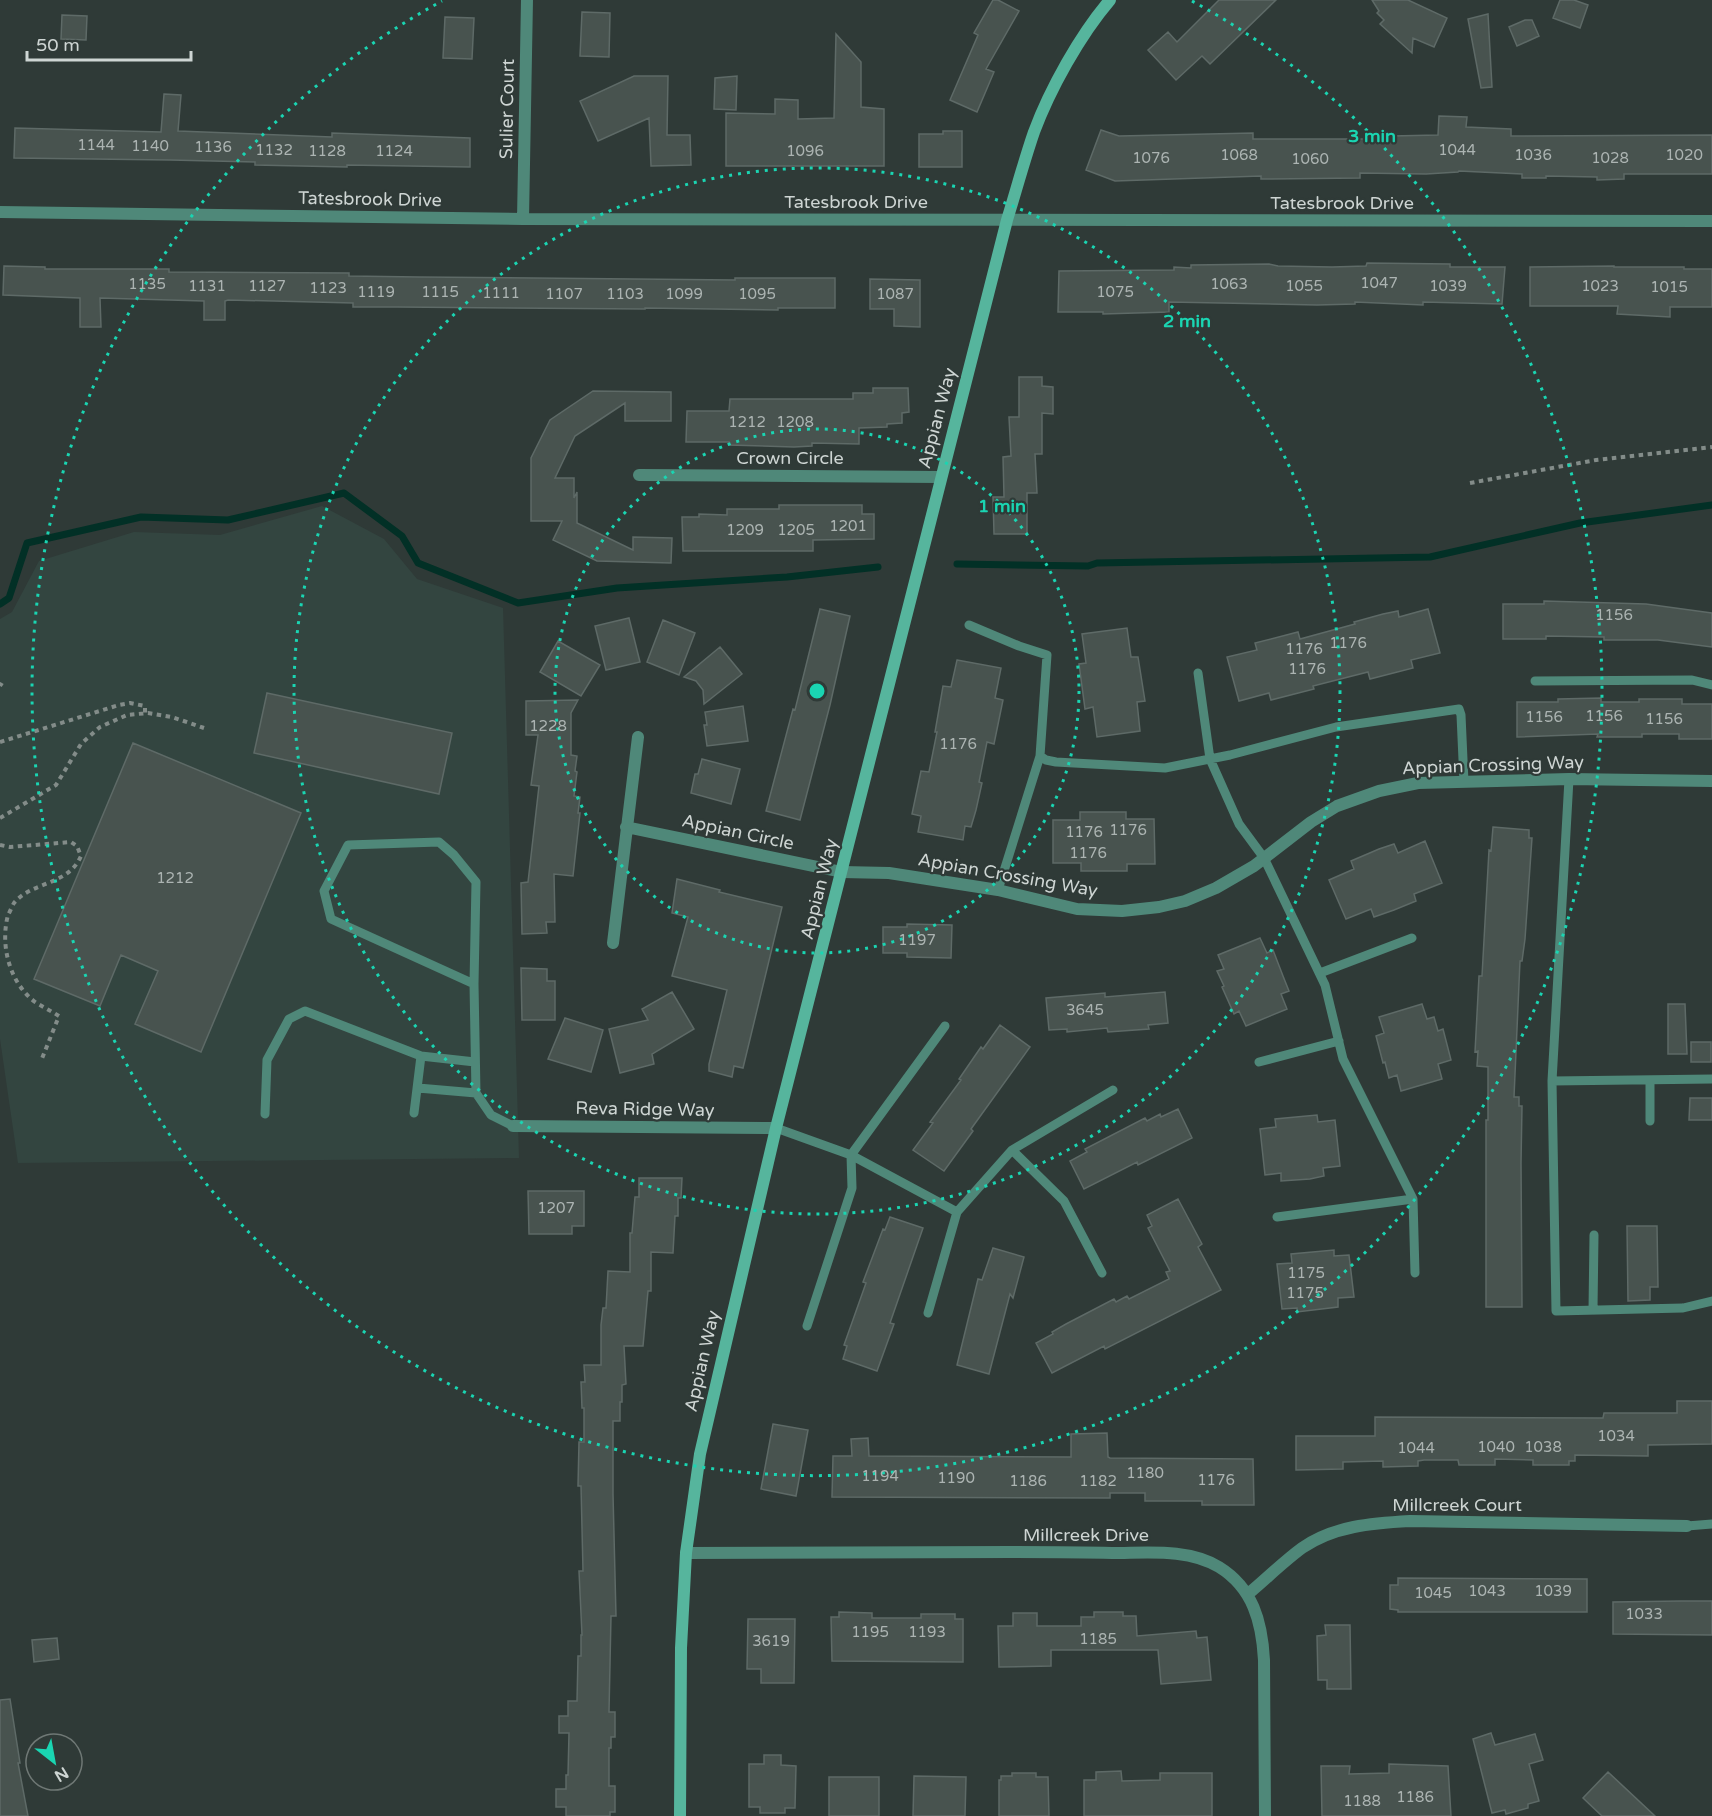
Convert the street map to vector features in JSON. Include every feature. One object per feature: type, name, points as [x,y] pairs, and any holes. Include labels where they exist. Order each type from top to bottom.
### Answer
[{"type":"street","name":"Sulier Court","points":[[523,219],[527,0]]},
{"type":"street","name":"Appian Way","points":[[680,1816],[681,1648],[686,1553],[700,1454],[711,1401],[776,1128],[1006,220],[1035,130],[1058,80],[1110,0]]},
{"type":"street","name":"Tatesbrook Drive","points":[[0,212],[523,219],[1712,221]]},
{"type":"street","name":"Crown Circle","points":[[639,475],[940,477]]},
{"type":"street","points":[[613,943],[638,737]]},
{"type":"street","name":"Appian Crossing Way","points":[[842,872],[889,873],[998,890],[1077,909],[1122,910],[1159,907],[1185,901],[1216,888],[1264,858],[1311,822],[1337,806],[1402,785],[1569,779],[1712,781]]},
{"type":"street","name":"Appian Circle","points":[[626,826],[842,872]]},
{"type":"street","name":"Reva Ridge Way","points":[[513,1126],[776,1128]]},
{"type":"street","name":"Millcreek Court","points":[[1248,1594],[1304,1547],[1327,1535],[1352,1527],[1377,1523],[1410,1521],[1687,1526]]},
{"type":"street","name":"Millcreek Drive","points":[[686,1553],[1180,1553],[1218,1566],[1248,1594],[1260,1620],[1263,1636],[1265,1816]]},
{"type":"lane","points":[[969,624],[1019,646],[1047,655],[1040,756],[998,890]]},
{"type":"lane","points":[[1198,673],[1210,759],[1239,824],[1264,858],[1320,973],[1343,1059],[1413,1199],[1414,1273]]},
{"type":"lane","points":[[1535,681],[1692,680],[1712,685]]},
{"type":"lane","points":[[1040,756],[1056,762],[1165,768],[1336,727],[1459,710],[1464,782]]},
{"type":"lane","points":[[1569,779],[1552,1081],[1556,1311],[1683,1308],[1712,1301]]},
{"type":"lane","points":[[474,984],[331,919],[324,891],[348,845],[439,842],[454,855],[476,882],[474,984],[476,1093],[491,1114],[513,1126]]},
{"type":"lane","points":[[1320,973],[1412,938]]},
{"type":"lane","points":[[265,1114],[267,1060],[289,1020],[305,1011],[421,1056],[475,1062]]},
{"type":"lane","points":[[807,1326],[852,1188],[851,1155],[945,1026]]},
{"type":"lane","points":[[1259,1062],[1339,1041]]},
{"type":"lane","points":[[414,1113],[421,1056]]},
{"type":"lane","points":[[1552,1081],[1712,1079]]},
{"type":"lane","points":[[1650,1080],[1650,1121]]},
{"type":"lane","points":[[418,1088],[476,1093]]},
{"type":"lane","points":[[928,1313],[957,1212],[1012,1150],[1113,1090]]},
{"type":"lane","points":[[776,1128],[851,1155],[957,1212]]},
{"type":"lane","points":[[1012,1150],[1064,1202],[1102,1273]]},
{"type":"lane","points":[[1277,1217],[1413,1199]]},
{"type":"lane","points":[[1593,1310],[1594,1235]]},
{"type":"lane","points":[[1687,1526],[1712,1524]]},
{"type":"path","points":[[1470,483],[1596,460],[1712,447]]},
{"type":"path","points":[[0,742],[118,705],[145,706],[145,713]]},
{"type":"path","points":[[0,818],[59,782],[81,744],[100,727],[127,715],[145,713],[172,717],[204,728]]},
{"type":"path","points":[[0,845],[10,847],[71,842],[77,846],[81,856],[76,866],[65,875],[26,894],[14,903],[3,921],[3,951],[13,975],[34,1001],[60,1016],[41,1061]]},
{"type":"shaded area","points":[[322,506],[384,539],[417,579],[503,608],[519,1158],[18,1163],[0,1039],[0,619],[12,612],[39,561],[134,532],[220,535]]},
{"type":"building","points":[[993,0],[998,0],[1019,11],[986,69],[994,72],[977,112],[950,100],[978,35],[974,33]]},
{"type":"building","points":[[1219,0],[1276,0],[1210,64],[1202,56],[1176,80],[1148,50],[1168,32],[1177,42]]},
{"type":"building","points":[[1372,0],[1408,0],[1447,18],[1434,47],[1413,38],[1412,53],[1380,24],[1384,20],[1377,13],[1379,11]]},
{"type":"building","points":[[1560,0],[1574,0],[1588,5],[1580,28],[1553,18]]},
{"type":"building","points":[[582,12],[610,13],[609,57],[580,56]]},
{"type":"building","points":[[1488,14],[1492,87],[1481,88],[1468,19]]},
{"type":"building","points":[[62,15],[87,16],[86,40],[61,39]]},
{"type":"building","points":[[445,17],[474,18],[472,59],[443,58]]},
{"type":"building","points":[[1525,20],[1532,20],[1539,36],[1517,46],[1509,27]]},
{"type":"building","points":[[836,34],[861,62],[861,107],[884,109],[884,166],[726,166],[726,113],[775,114],[775,99],[798,100],[798,119],[834,118]]},
{"type":"building","points":[[634,76],[668,76],[667,135],[690,135],[691,165],[651,166],[649,118],[598,141],[580,101]]},
{"type":"building","points":[[737,76],[736,110],[714,109],[715,78]]},
{"type":"building","points":[[164,94],[181,95],[178,131],[332,137],[332,133],[470,138],[470,167],[347,165],[347,167],[255,165],[255,162],[14,158],[15,128],[161,132]]},
{"type":"building","points":[[1439,116],[1467,117],[1466,127],[1511,129],[1511,136],[1712,135],[1712,174],[1624,174],[1624,179],[1597,180],[1597,177],[1522,178],[1522,174],[1459,171],[1426,174],[1360,173],[1360,178],[1261,179],[1261,176],[1115,181],[1086,170],[1101,130],[1119,136],[1253,133],[1253,139],[1370,139],[1438,135]]},
{"type":"building","points":[[943,131],[962,131],[962,167],[919,167],[919,134],[943,134]]},
{"type":"building","points":[[1367,263],[1505,267],[1502,304],[1423,302],[1423,305],[1355,302],[1355,304],[1317,305],[1169,302],[1169,312],[1103,314],[1103,312],[1058,312],[1059,271],[1174,270],[1174,267],[1191,268],[1191,265],[1269,264],[1332,267],[1366,266]]},
{"type":"building","points":[[4,266],[45,267],[45,269],[169,269],[169,272],[349,273],[349,276],[735,280],[735,278],[835,278],[835,308],[778,308],[778,310],[353,307],[353,303],[228,300],[225,301],[225,320],[204,320],[204,301],[100,298],[101,327],[80,327],[80,298],[3,295]]},
{"type":"building","points":[[1614,266],[1712,269],[1712,307],[1670,307],[1670,317],[1617,314],[1618,306],[1530,306],[1530,267]]},
{"type":"building","points":[[870,279],[920,280],[920,327],[894,326],[894,309],[870,309]]},
{"type":"building","points":[[1019,377],[1042,377],[1042,386],[1053,387],[1053,414],[1042,413],[1042,454],[1035,454],[1037,493],[1027,493],[1027,534],[994,534],[993,497],[1004,497],[1003,457],[1011,456],[1009,417],[1019,417]]},
{"type":"building","points":[[873,388],[908,388],[909,412],[902,413],[902,423],[887,424],[887,427],[859,428],[859,444],[812,443],[812,446],[794,447],[729,445],[729,442],[686,442],[687,411],[729,411],[730,399],[853,399],[853,393],[873,393]]},
{"type":"building","points":[[593,391],[671,392],[671,421],[625,421],[625,403],[575,436],[555,478],[574,478],[574,498],[577,492],[577,523],[633,550],[633,537],[672,538],[671,563],[597,561],[553,540],[562,521],[531,521],[531,458],[550,420]]},
{"type":"building","points":[[779,505],[862,505],[862,514],[874,514],[874,539],[813,540],[813,551],[683,551],[682,517],[699,517],[699,514],[727,515],[727,509],[779,509]]},
{"type":"building","points":[[1544,601],[1646,604],[1712,613],[1712,647],[1658,640],[1604,640],[1604,637],[1546,636],[1546,639],[1503,639],[1503,604],[1544,604]]},
{"type":"building","points":[[820,609],[850,616],[800,820],[766,811],[793,709],[795,710]]},
{"type":"building","points":[[1428,609],[1440,653],[1411,660],[1413,668],[1370,679],[1368,672],[1313,686],[1314,689],[1271,700],[1269,693],[1239,701],[1227,657],[1257,650],[1255,643],[1298,632],[1300,639],[1383,614],[1398,611],[1399,617]]},
{"type":"building","points":[[629,618],[640,662],[606,670],[595,626]]},
{"type":"building","points":[[663,620],[695,633],[679,675],[647,662]]},
{"type":"building","points":[[1127,628],[1131,657],[1138,657],[1145,701],[1137,702],[1140,731],[1097,737],[1093,707],[1085,709],[1079,664],[1086,663],[1082,634]]},
{"type":"building","points":[[558,641],[600,665],[581,696],[540,672]]},
{"type":"building","points":[[720,647],[742,674],[704,704],[703,690],[696,681],[684,677]]},
{"type":"building","points":[[957,660],[1001,668],[995,698],[1003,700],[994,744],[987,742],[976,810],[971,827],[965,826],[963,840],[918,832],[921,816],[912,814],[921,771],[929,772],[943,686],[951,687]]},
{"type":"building","points":[[267,693],[452,733],[439,794],[254,753]]},
{"type":"building","points":[[1601,698],[1601,702],[1682,699],[1682,704],[1712,704],[1712,739],[1679,739],[1679,734],[1642,734],[1642,737],[1597,737],[1598,734],[1517,737],[1517,702],[1558,702],[1558,699]]},
{"type":"building","points":[[578,700],[571,713],[571,755],[577,756],[574,796],[580,797],[573,876],[554,874],[555,922],[546,922],[547,933],[522,934],[521,883],[528,882],[539,786],[531,785],[538,735],[526,735],[526,701]]},
{"type":"building","points":[[743,706],[748,741],[707,746],[705,712]]},
{"type":"building","points":[[133,743],[301,813],[201,1052],[135,1024],[158,971],[121,955],[100,1006],[34,979]]},
{"type":"building","points":[[702,759],[740,769],[731,804],[691,793],[695,774],[698,774]]},
{"type":"building","points":[[1080,812],[1126,812],[1126,819],[1154,819],[1155,864],[1127,864],[1127,871],[1081,871],[1081,863],[1053,863],[1053,820],[1080,820]]},
{"type":"building","points":[[1493,827],[1529,830],[1529,838],[1532,838],[1525,939],[1522,961],[1520,961],[1514,1097],[1519,1097],[1519,1106],[1522,1106],[1522,1307],[1486,1307],[1488,1067],[1477,1066],[1478,1051],[1475,1052],[1489,850],[1491,851]]},
{"type":"building","points":[[1425,841],[1442,883],[1414,894],[1416,901],[1394,910],[1374,917],[1371,909],[1346,919],[1329,880],[1354,869],[1351,861],[1379,849],[1394,844],[1398,853]]},
{"type":"building","points":[[677,879],[782,907],[743,1068],[734,1066],[732,1077],[709,1071],[727,990],[672,976],[688,917],[672,913]]},
{"type":"building","points":[[907,924],[952,925],[951,958],[907,957],[907,953],[883,953],[883,927],[907,927]]},
{"type":"building","points":[[1260,938],[1267,953],[1273,950],[1289,991],[1281,994],[1287,1009],[1246,1026],[1239,1011],[1234,1014],[1222,987],[1224,986],[1217,971],[1224,969],[1218,955]]},
{"type":"building","points":[[521,968],[547,969],[547,981],[555,981],[555,1020],[522,1020]]},
{"type":"building","points":[[672,992],[694,1029],[652,1054],[654,1064],[620,1073],[609,1029],[648,1020],[642,1009]]},
{"type":"building","points":[[1165,992],[1168,1023],[1148,1025],[1149,1029],[1108,1032],[1107,1028],[1067,1032],[1067,1029],[1049,1030],[1046,998],[1105,993],[1105,997]]},
{"type":"building","points":[[1422,1004],[1427,1019],[1434,1017],[1438,1031],[1443,1029],[1451,1060],[1438,1064],[1442,1079],[1401,1091],[1397,1075],[1389,1078],[1385,1062],[1383,1063],[1376,1036],[1384,1033],[1379,1017]]},
{"type":"building","points":[[1668,1004],[1685,1004],[1687,1054],[1668,1054]]},
{"type":"building","points":[[565,1018],[603,1030],[591,1072],[548,1059]]},
{"type":"building","points":[[1000,1025],[1030,1047],[944,1171],[913,1150],[933,1123],[930,1122],[961,1080],[959,1079],[981,1047],[983,1049]]},
{"type":"building","points":[[1691,1042],[1711,1042],[1711,1062],[1691,1062]]},
{"type":"building","points":[[1690,1098],[1712,1098],[1712,1120],[1689,1120]]},
{"type":"building","points":[[1178,1109],[1192,1138],[1084,1189],[1070,1161],[1087,1152],[1085,1149],[1145,1118],[1147,1121],[1160,1114],[1161,1117]]},
{"type":"building","points":[[1317,1115],[1318,1122],[1335,1120],[1340,1166],[1323,1168],[1324,1176],[1310,1179],[1281,1181],[1281,1173],[1265,1175],[1260,1129],[1276,1127],[1275,1119]]},
{"type":"building","points":[[639,1178],[682,1178],[681,1198],[678,1198],[678,1216],[675,1216],[673,1253],[651,1252],[651,1291],[648,1291],[643,1346],[624,1346],[626,1384],[622,1385],[620,1421],[613,1421],[616,1616],[611,1616],[609,1712],[615,1712],[615,1737],[611,1737],[611,1748],[609,1748],[609,1786],[615,1786],[615,1812],[610,1812],[610,1816],[566,1816],[566,1807],[556,1807],[556,1789],[566,1789],[566,1775],[568,1775],[569,1733],[559,1733],[559,1716],[568,1716],[568,1701],[577,1701],[578,1656],[581,1656],[579,1571],[583,1571],[581,1486],[578,1486],[579,1442],[584,1442],[584,1408],[582,1408],[581,1382],[585,1382],[584,1365],[601,1365],[601,1325],[603,1308],[606,1308],[608,1271],[630,1272],[630,1233],[632,1233],[635,1197],[639,1197]]},
{"type":"building","points":[[528,1191],[584,1191],[584,1226],[572,1226],[572,1234],[529,1234]]},
{"type":"building","points":[[1178,1199],[1202,1244],[1198,1247],[1221,1290],[1105,1349],[1104,1346],[1052,1373],[1036,1343],[1066,1324],[1114,1299],[1116,1302],[1127,1296],[1129,1299],[1169,1279],[1166,1272],[1170,1271],[1148,1228],[1152,1226],[1147,1215]]},
{"type":"building","points":[[890,1217],[923,1228],[890,1323],[894,1324],[877,1371],[843,1359],[847,1346],[844,1345],[866,1283],[863,1282],[883,1229],[885,1230]]},
{"type":"building","points":[[1627,1226],[1657,1226],[1658,1287],[1650,1287],[1650,1300],[1628,1301]]},
{"type":"building","points":[[993,1248],[1024,1257],[1013,1298],[1010,1294],[989,1374],[957,1365],[978,1279],[982,1280]]},
{"type":"building","points":[[1334,1250],[1334,1256],[1349,1255],[1354,1297],[1338,1298],[1338,1307],[1297,1312],[1297,1308],[1282,1309],[1277,1264],[1292,1263],[1291,1254]]},
{"type":"building","points":[[1677,1401],[1712,1401],[1712,1444],[1648,1445],[1648,1456],[1575,1455],[1575,1461],[1569,1461],[1569,1465],[1533,1465],[1533,1460],[1495,1459],[1495,1465],[1459,1465],[1458,1460],[1424,1460],[1418,1461],[1418,1466],[1383,1467],[1383,1461],[1343,1462],[1343,1469],[1296,1470],[1296,1436],[1375,1436],[1375,1417],[1603,1418],[1604,1413],[1677,1413]]},
{"type":"building","points":[[773,1424],[808,1430],[796,1496],[761,1489]]},
{"type":"building","points":[[1107,1433],[1108,1457],[1110,1458],[1253,1459],[1254,1505],[1202,1505],[1202,1501],[1145,1501],[1145,1493],[1110,1493],[1110,1498],[832,1497],[833,1456],[852,1456],[851,1439],[868,1438],[869,1456],[1071,1457],[1071,1434]]},
{"type":"building","points":[[1398,1578],[1587,1579],[1587,1612],[1398,1612],[1398,1610],[1390,1609],[1390,1585],[1398,1585]]},
{"type":"building","points":[[1712,1601],[1712,1635],[1613,1634],[1613,1602]]},
{"type":"building","points":[[839,1612],[872,1613],[872,1618],[921,1618],[921,1614],[955,1614],[955,1619],[963,1619],[963,1662],[832,1661],[831,1617],[839,1617]]},
{"type":"building","points":[[1094,1612],[1123,1612],[1123,1616],[1136,1616],[1137,1636],[1196,1631],[1197,1638],[1207,1637],[1211,1680],[1161,1684],[1158,1650],[1051,1650],[1051,1666],[999,1667],[998,1626],[1013,1626],[1013,1613],[1037,1613],[1037,1626],[1081,1626],[1081,1617],[1094,1617]]},
{"type":"building","points":[[748,1619],[795,1619],[794,1683],[761,1683],[761,1669],[747,1669]]},
{"type":"building","points":[[1325,1625],[1350,1625],[1351,1689],[1327,1689],[1327,1680],[1318,1680],[1317,1636],[1326,1635]]},
{"type":"building","points":[[57,1638],[59,1659],[34,1662],[32,1640]]},
{"type":"building","points":[[10,1699],[20,1763],[18,1763],[28,1816],[0,1816],[0,1700]]},
{"type":"building","points":[[1491,1733],[1495,1745],[1535,1734],[1543,1760],[1529,1764],[1539,1801],[1528,1804],[1528,1808],[1506,1814],[1505,1810],[1492,1813],[1473,1739]]},
{"type":"building","points":[[764,1755],[781,1755],[781,1765],[796,1766],[795,1808],[785,1808],[785,1813],[760,1813],[760,1807],[749,1807],[749,1764],[764,1764]]},
{"type":"building","points":[[1389,1764],[1448,1766],[1451,1816],[1322,1816],[1321,1766],[1350,1766],[1349,1774],[1389,1773]]},
{"type":"building","points":[[1121,1771],[1122,1781],[1160,1780],[1160,1773],[1212,1773],[1212,1816],[1084,1816],[1084,1780],[1096,1780],[1096,1772]]},
{"type":"building","points":[[1608,1772],[1655,1816],[1602,1816],[1583,1798]]},
{"type":"building","points":[[1012,1773],[1036,1773],[1036,1777],[1048,1777],[1049,1816],[999,1816],[999,1780],[1001,1776],[1012,1776]]},
{"type":"building","points":[[914,1776],[966,1777],[965,1816],[913,1816]]},
{"type":"building","points":[[829,1777],[879,1777],[879,1816],[829,1816]]},
{"type":"waterway","points":[[0,604],[9,598],[27,543],[141,517],[228,520],[344,493],[402,536],[418,563],[518,603],[617,588],[787,577],[878,567]]},
{"type":"waterway","points":[[957,564],[1088,566],[1097,563],[1430,557],[1580,523],[1712,505]]}]
